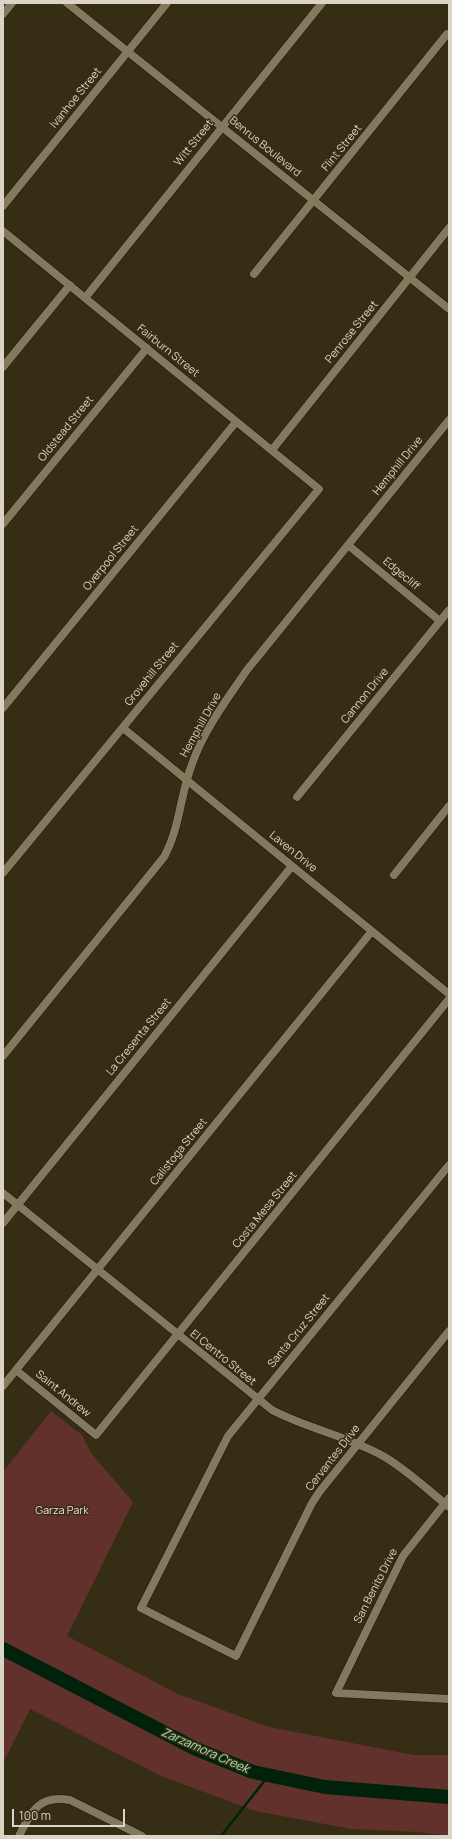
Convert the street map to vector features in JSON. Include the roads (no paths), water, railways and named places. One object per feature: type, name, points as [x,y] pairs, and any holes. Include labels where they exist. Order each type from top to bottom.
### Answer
[{"type":"street","points":[[3,14],[12,3]]},
{"type":"street","name":"Benrus Boulevard","points":[[67,3],[313,201],[449,308]]},
{"type":"street","name":"Ivanhoe Street","points":[[3,206],[167,3]]},
{"type":"street","name":"Witt Street","points":[[85,298],[322,3]]},
{"type":"street","name":"Flint Street","points":[[254,274],[447,34]]},
{"type":"street","name":"Penrose Street","points":[[272,450],[449,228]]},
{"type":"street","name":"Fairburn Street","points":[[3,231],[319,488]]},
{"type":"street","points":[[3,367],[70,285]]},
{"type":"street","name":"Oldstead Street","points":[[3,524],[147,348]]},
{"type":"street","name":"Hemphill Drive","points":[[3,1056],[158,867],[167,852],[174,835],[186,780],[192,763],[225,702],[247,670],[449,420]]},
{"type":"street","name":"Overpool Street","points":[[3,708],[236,422]]},
{"type":"street","name":"Grovehill Street","points":[[3,874],[319,488]]},
{"type":"street","name":"Edgecliff","points":[[348,545],[440,621]]},
{"type":"street","name":"Cannon Drive","points":[[297,797],[449,610]]},
{"type":"street","name":"Laven Drive","points":[[123,728],[449,994]]},
{"type":"street","points":[[394,875],[449,806]]},
{"type":"street","name":"La Cresenta Street","points":[[3,1223],[292,866]]},
{"type":"street","name":"Calistoga Street","points":[[3,1386],[372,931]]},
{"type":"street","name":"Costa Mesa Street","points":[[96,1435],[449,999]]},
{"type":"street","name":"Santa Cruz Street","points":[[236,1656],[141,1608],[228,1436],[449,1165]]},
{"type":"street","name":"El Centro Street","points":[[3,1193],[272,1410],[299,1423],[358,1444],[385,1457],[448,1503]]},
{"type":"street","name":"Cervantes Drive","points":[[236,1656],[312,1503],[320,1491],[449,1331]]},
{"type":"street","name":"Saint Andrew","points":[[16,1370],[96,1435]]},
{"type":"street","name":"San Benito Drive","points":[[448,1503],[403,1556],[336,1692],[449,1699]]},
{"type":"street","points":[[19,1836],[34,1809],[41,1803],[50,1799],[59,1798],[70,1800],[142,1836]]},
{"type":"waterway","name":"Zarzamora Creek","points":[[3,1649],[196,1749],[253,1772],[325,1787],[449,1797]]},
{"type":"waterway","points":[[221,1836],[269,1775]]},
{"type":"park label","name":"Garza Park","points":[[62,1511]]}]
